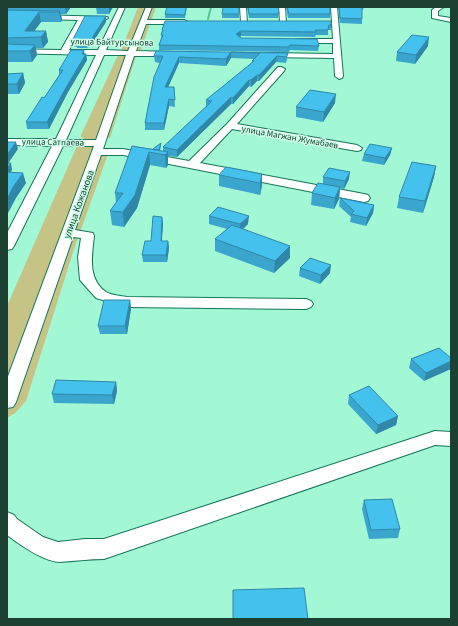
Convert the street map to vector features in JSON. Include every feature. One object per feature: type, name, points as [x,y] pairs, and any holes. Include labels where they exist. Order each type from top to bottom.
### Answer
[{"type":"street","points":[[7,246],[59,143],[122,7]]},
{"type":"street","name":"улица Кожанова","points":[[7,402],[131,53],[149,7]]},
{"type":"street","points":[[243,7],[245,22]]},
{"type":"street","points":[[282,7],[284,22]]},
{"type":"street","points":[[334,7],[331,22],[336,41],[339,76]]},
{"type":"street","points":[[441,7],[436,10],[434,17],[451,20]]},
{"type":"street","points":[[7,16],[116,18]]},
{"type":"street","points":[[64,52],[83,17]]},
{"type":"street","points":[[144,22],[190,22]]},
{"type":"street","points":[[288,40],[336,41]]},
{"type":"street","name":"улица Байтурсынова","points":[[7,51],[186,54]]},
{"type":"street","points":[[258,55],[337,56]]},
{"type":"street","points":[[230,126],[281,69]]},
{"type":"street","name":"улица Магжан Жумабаев","points":[[192,165],[230,126],[357,148]]},
{"type":"street","name":"улица Сатпаева","points":[[7,142],[59,143],[98,147],[364,198]]},
{"type":"street","points":[[68,232],[88,236],[85,256],[87,280],[101,295],[127,302],[306,304]]},
{"type":"street","points":[[7,521],[10,526],[36,544],[58,552],[85,549],[104,549],[435,438],[451,439]]},
{"type":"shaded area","points":[[138,7],[156,7],[141,50],[121,51]]},
{"type":"shaded area","points":[[126,54],[136,56],[110,138],[86,140],[81,137],[81,135],[118,55]]},
{"type":"shaded area","points":[[77,146],[106,149],[108,154],[74,249],[26,401],[15,413],[7,418],[7,306]]},
{"type":"building","points":[[167,7],[186,7],[185,15],[165,14]]},
{"type":"building","points":[[223,7],[239,7],[239,14],[222,14]]},
{"type":"building","points":[[248,7],[278,7],[279,14],[249,14]]},
{"type":"building","points":[[287,7],[330,7],[330,14],[289,14]]},
{"type":"building","points":[[339,7],[362,7],[362,19],[340,18]]},
{"type":"building","points":[[7,10],[60,11],[39,12],[25,31],[46,31],[41,37],[7,38]]},
{"type":"building","points":[[85,16],[106,16],[89,43],[76,43],[77,41],[72,41]]},
{"type":"building","points":[[165,21],[331,21],[331,25],[329,25],[328,30],[315,30],[316,32],[241,31],[236,34],[241,38],[317,39],[319,46],[159,45],[163,35],[161,35]]},
{"type":"building","points":[[412,35],[429,37],[416,55],[397,52]]},
{"type":"building","points":[[7,44],[35,45],[30,51],[7,51]]},
{"type":"building","points":[[71,50],[84,50],[82,54],[86,54],[47,122],[26,122],[42,97],[44,98],[63,70],[59,70]]},
{"type":"building","points":[[156,51],[231,52],[226,59],[179,57],[165,87],[174,87],[175,100],[169,99],[164,123],[145,123],[154,77],[163,56],[154,56]]},
{"type":"building","points":[[238,52],[288,53],[286,57],[277,56],[259,75],[249,80],[233,98],[231,97],[177,150],[163,147],[212,101],[206,100],[254,61],[252,61],[260,53]]},
{"type":"building","points":[[23,73],[17,84],[7,84],[7,74]]},
{"type":"building","points":[[310,90],[336,94],[324,112],[296,107]]},
{"type":"building","points":[[7,142],[16,142],[7,155]]},
{"type":"building","points":[[161,143],[159,150],[153,149]]},
{"type":"building","points":[[370,144],[392,148],[385,158],[364,154]]},
{"type":"building","points":[[132,146],[168,152],[165,155],[149,152],[135,195],[123,212],[110,211],[123,193],[115,193]]},
{"type":"building","points":[[412,162],[436,166],[425,201],[399,197]]},
{"type":"building","points":[[7,163],[11,163],[7,169]]},
{"type":"building","points":[[226,167],[262,174],[260,183],[219,175]]},
{"type":"building","points":[[329,168],[350,172],[345,181],[323,177]]},
{"type":"building","points":[[7,172],[23,173],[13,187],[7,200]]},
{"type":"building","points":[[318,183],[340,187],[335,198],[312,193]]},
{"type":"building","points":[[340,198],[374,205],[367,218],[351,214],[354,211]]},
{"type":"building","points":[[218,207],[249,216],[240,224],[209,216]]},
{"type":"building","points":[[153,216],[162,217],[161,241],[168,241],[166,255],[142,255],[145,241],[151,241]]},
{"type":"building","points":[[232,225],[290,246],[275,261],[215,239]]},
{"type":"building","points":[[310,258],[331,265],[321,275],[300,268]]},
{"type":"building","points":[[104,300],[130,300],[125,326],[98,326]]},
{"type":"building","points":[[439,348],[451,358],[451,361],[426,373],[411,359]]},
{"type":"building","points":[[56,380],[116,382],[112,395],[52,394]]},
{"type":"building","points":[[369,386],[398,416],[378,425],[349,395]]},
{"type":"building","points":[[392,499],[400,529],[371,530],[364,500]]},
{"type":"building","points":[[304,588],[308,619],[233,619],[233,590]]},
{"type":"waterway","points":[[208,19],[211,7]]}]
